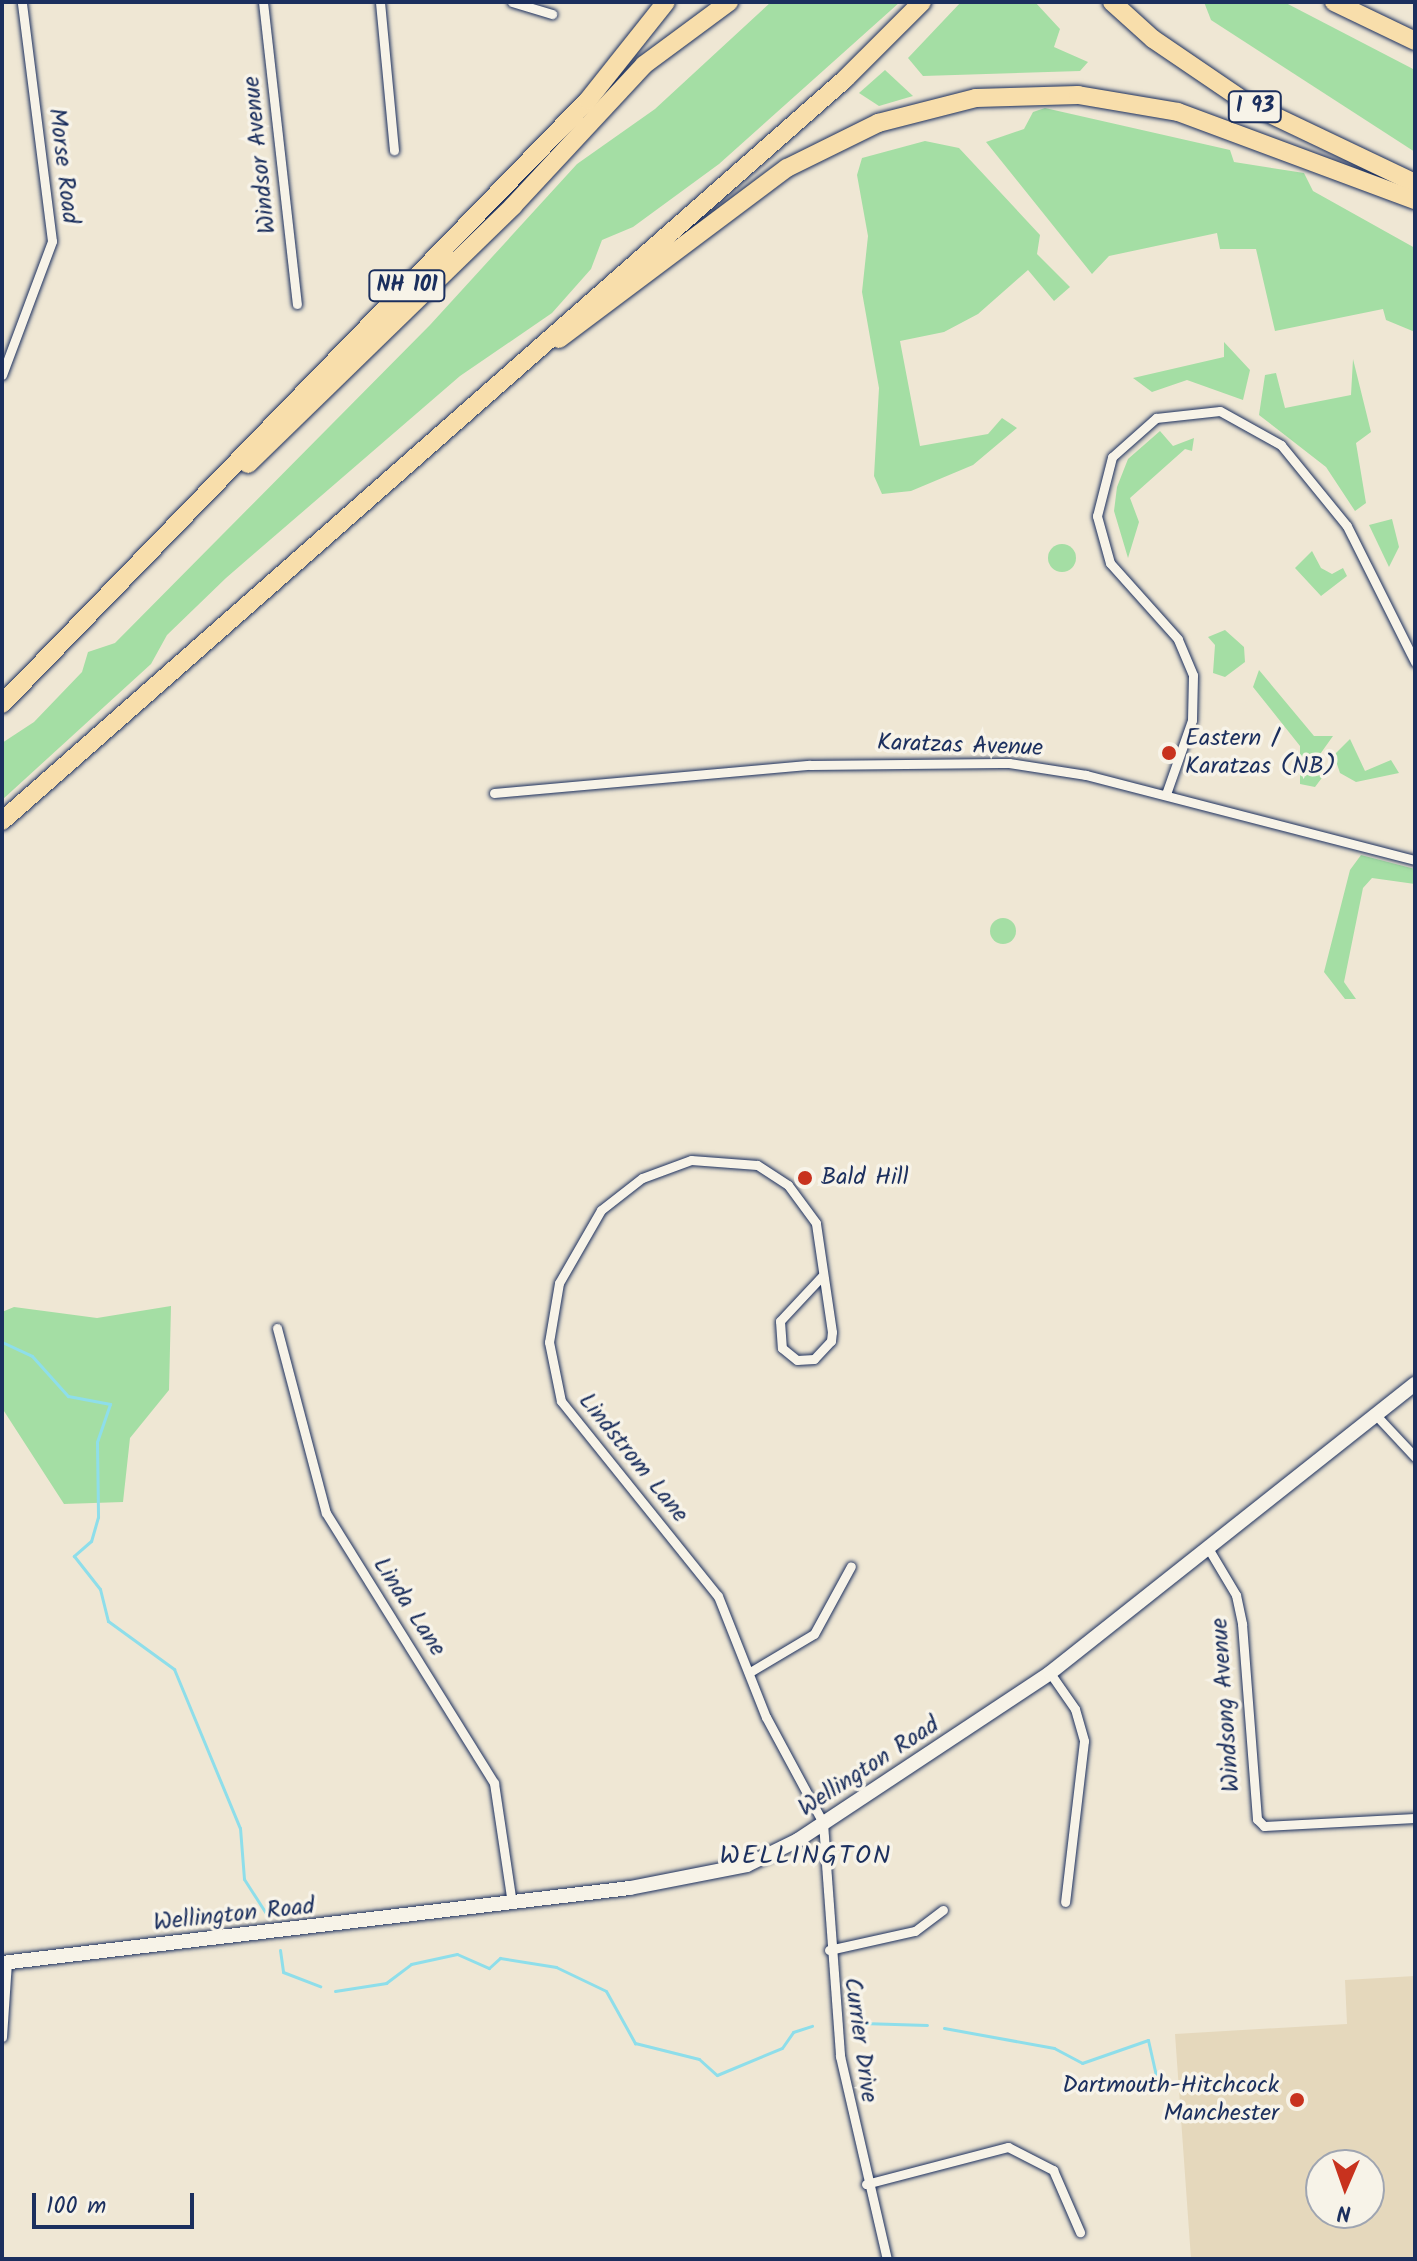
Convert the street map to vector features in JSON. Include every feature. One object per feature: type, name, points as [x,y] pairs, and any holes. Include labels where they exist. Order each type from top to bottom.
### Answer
[{"type":"highway","name":"NH 101","points":[[2,704],[588,100],[666,2]]},
{"type":"highway","points":[[140,563],[513,206],[644,65],[729,2]]},
{"type":"highway","points":[[2,821],[526,358],[922,2]]},
{"type":"highway","name":"I 93","points":[[1112,2],[1236,96],[1415,183]]},
{"type":"highway","points":[[1334,2],[1415,41]]},
{"type":"highway","points":[[526,358],[585,324],[787,168],[878,123],[976,98],[1078,95],[1178,112],[1415,200]]},
{"type":"main road","name":"Wellington Road","points":[[5,1962],[512,1903],[717,1874],[762,1859],[823,1823],[1050,1673],[1374,1413],[1415,1384]]},
{"type":"street","name":"Morse Road","points":[[2,375],[52,241],[22,2]]},
{"type":"street","name":"Windsor Avenue","points":[[263,2],[297,304]]},
{"type":"street","points":[[380,2],[394,150]]},
{"type":"street","points":[[512,2],[552,14]]},
{"type":"street","points":[[1166,794],[1192,720],[1193,675],[1170,628],[1110,563],[1097,516],[1112,457],[1156,418],[1220,411],[1281,445],[1347,526],[1415,662]]},
{"type":"street","name":"Karatzas Avenue","points":[[494,793],[724,770],[952,762],[1050,768],[1166,794],[1415,860]]},
{"type":"street","name":"Lindstrom Lane","points":[[823,1275],[780,1321],[778,1340],[797,1360],[814,1359],[831,1341],[823,1275],[816,1223],[788,1185],[741,1160],[691,1160],[642,1178],[601,1210],[565,1269],[550,1313],[561,1401],[704,1575],[823,1823]]},
{"type":"street","name":"Linda Lane","points":[[277,1328],[326,1513],[494,1783],[512,1903]]},
{"type":"street","points":[[1374,1413],[1415,1457]]},
{"type":"street","name":"Windsong Avenue","points":[[1208,1548],[1231,1584],[1242,1624],[1257,1819],[1264,1826],[1415,1818]]},
{"type":"street","points":[[750,1672],[814,1634],[851,1566]]},
{"type":"street","points":[[1050,1673],[1075,1709],[1084,1741],[1065,1902]]},
{"type":"street","name":"Currier Drive","points":[[823,1823],[829,1950],[840,2056],[866,2184],[887,2259]]},
{"type":"street","points":[[829,1950],[915,1931],[943,1910]]},
{"type":"street","points":[[2,2037],[5,1962]]},
{"type":"street","points":[[866,2184],[1008,2147],[1053,2170],[1080,2232]]},
{"type":"shaded area","name":"Dartmouth-Hitchcock Manchester","points":[[1415,1976],[1415,2259],[1191,2259],[1175,2034],[1347,2024],[1345,1980]]},
{"type":"green space","points":[[771,2],[900,2],[719,164],[633,227],[602,240],[591,269],[552,313],[460,376],[226,578],[167,635],[151,664],[2,800],[2,743],[34,722],[82,672],[88,652],[115,643],[430,325],[577,164],[655,109]]},
{"type":"green space","points":[[961,2],[1035,2],[1060,29],[1054,47],[1088,62],[1080,71],[923,76],[908,58]]},
{"type":"green space","points":[[1204,2],[1284,2],[1415,70],[1415,152],[1211,20]]},
{"type":"green space","points":[[885,70],[913,96],[879,106],[859,93]]},
{"type":"green space","points":[[1045,108],[1230,150],[1234,162],[1304,173],[1313,191],[1415,248],[1415,332],[1386,320],[1383,309],[1275,331],[1256,249],[1220,249],[1217,233],[1109,256],[1092,274],[986,142],[1024,129],[1033,112]]},
{"type":"green space","points":[[925,141],[959,148],[1040,235],[1037,254],[1070,287],[1054,301],[1028,270],[978,314],[944,332],[900,341],[920,446],[988,434],[1002,418],[1017,428],[973,465],[911,491],[882,494],[874,476],[879,388],[862,292],[868,236],[857,175],[862,158]]},
{"type":"green space","points":[[1224,342],[1250,370],[1243,400],[1187,380],[1152,392],[1133,378],[1224,357]]},
{"type":"green space","points":[[1353,359],[1371,432],[1356,443],[1366,503],[1355,511],[1326,467],[1259,415],[1265,375],[1276,373],[1285,408],[1351,395]]},
{"type":"green space","points":[[1160,431],[1173,446],[1194,438],[1192,451],[1185,449],[1130,498],[1139,522],[1128,558],[1114,511],[1117,487],[1128,459]]},
{"type":"green space","points":[[1392,519],[1399,547],[1389,567],[1369,525]]},
{"type":"green space","points":[[1062,544],[1072,548],[1076,558],[1072,568],[1062,572],[1052,568],[1048,558],[1052,548]]},
{"type":"green space","points":[[1312,551],[1321,568],[1332,574],[1343,568],[1347,576],[1321,596],[1295,568]]},
{"type":"green space","points":[[1225,630],[1244,647],[1245,662],[1225,677],[1213,673],[1215,645],[1208,637]]},
{"type":"green space","points":[[1259,670],[1314,736],[1333,736],[1318,757],[1324,775],[1315,787],[1300,784],[1300,746],[1253,687]]},
{"type":"green space","points":[[1350,739],[1365,771],[1391,760],[1399,773],[1356,782],[1340,773],[1334,755]]},
{"type":"green space","points":[[1361,855],[1415,869],[1415,884],[1372,878],[1363,888],[1344,982],[1356,999],[1345,999],[1324,972],[1350,870]]},
{"type":"green space","points":[[1003,918],[1012,922],[1016,931],[1012,940],[1003,944],[994,940],[990,931],[994,922]]},
{"type":"green space","points":[[171,1306],[169,1390],[130,1438],[123,1502],[64,1504],[2,1408],[2,1312],[14,1307],[97,1318]]},
{"type":"waterway","points":[[2,1342],[32,1356],[68,1396],[110,1404],[97,1442],[98,1517],[91,1541],[74,1556],[100,1589],[108,1621],[174,1669],[240,1828],[244,1879],[269,1918]]},
{"type":"waterway","points":[[280,1950],[283,1972],[320,1986]]},
{"type":"waterway","points":[[335,1991],[386,1983],[411,1964],[457,1954],[489,1968],[500,1958],[556,1967],[606,1991],[635,2043],[699,2059],[717,2075],[782,2048],[793,2032],[812,2026]]},
{"type":"waterway","points":[[862,2023],[927,2025]]},
{"type":"waterway","points":[[944,2028],[1054,2048],[1082,2063],[1148,2040],[1159,2089]]},
{"type":"place","name":"Eastern / Karatzas (NB)","points":[[1169,753]]},
{"type":"place","name":"Bald Hill","points":[[805,1178]]},
{"type":"place","name":"Dartmouth-Hitchcock Manchester","points":[[1297,2100]]},
{"type":"district","name":"WELLINGTON","points":[[806,1857]]}]
